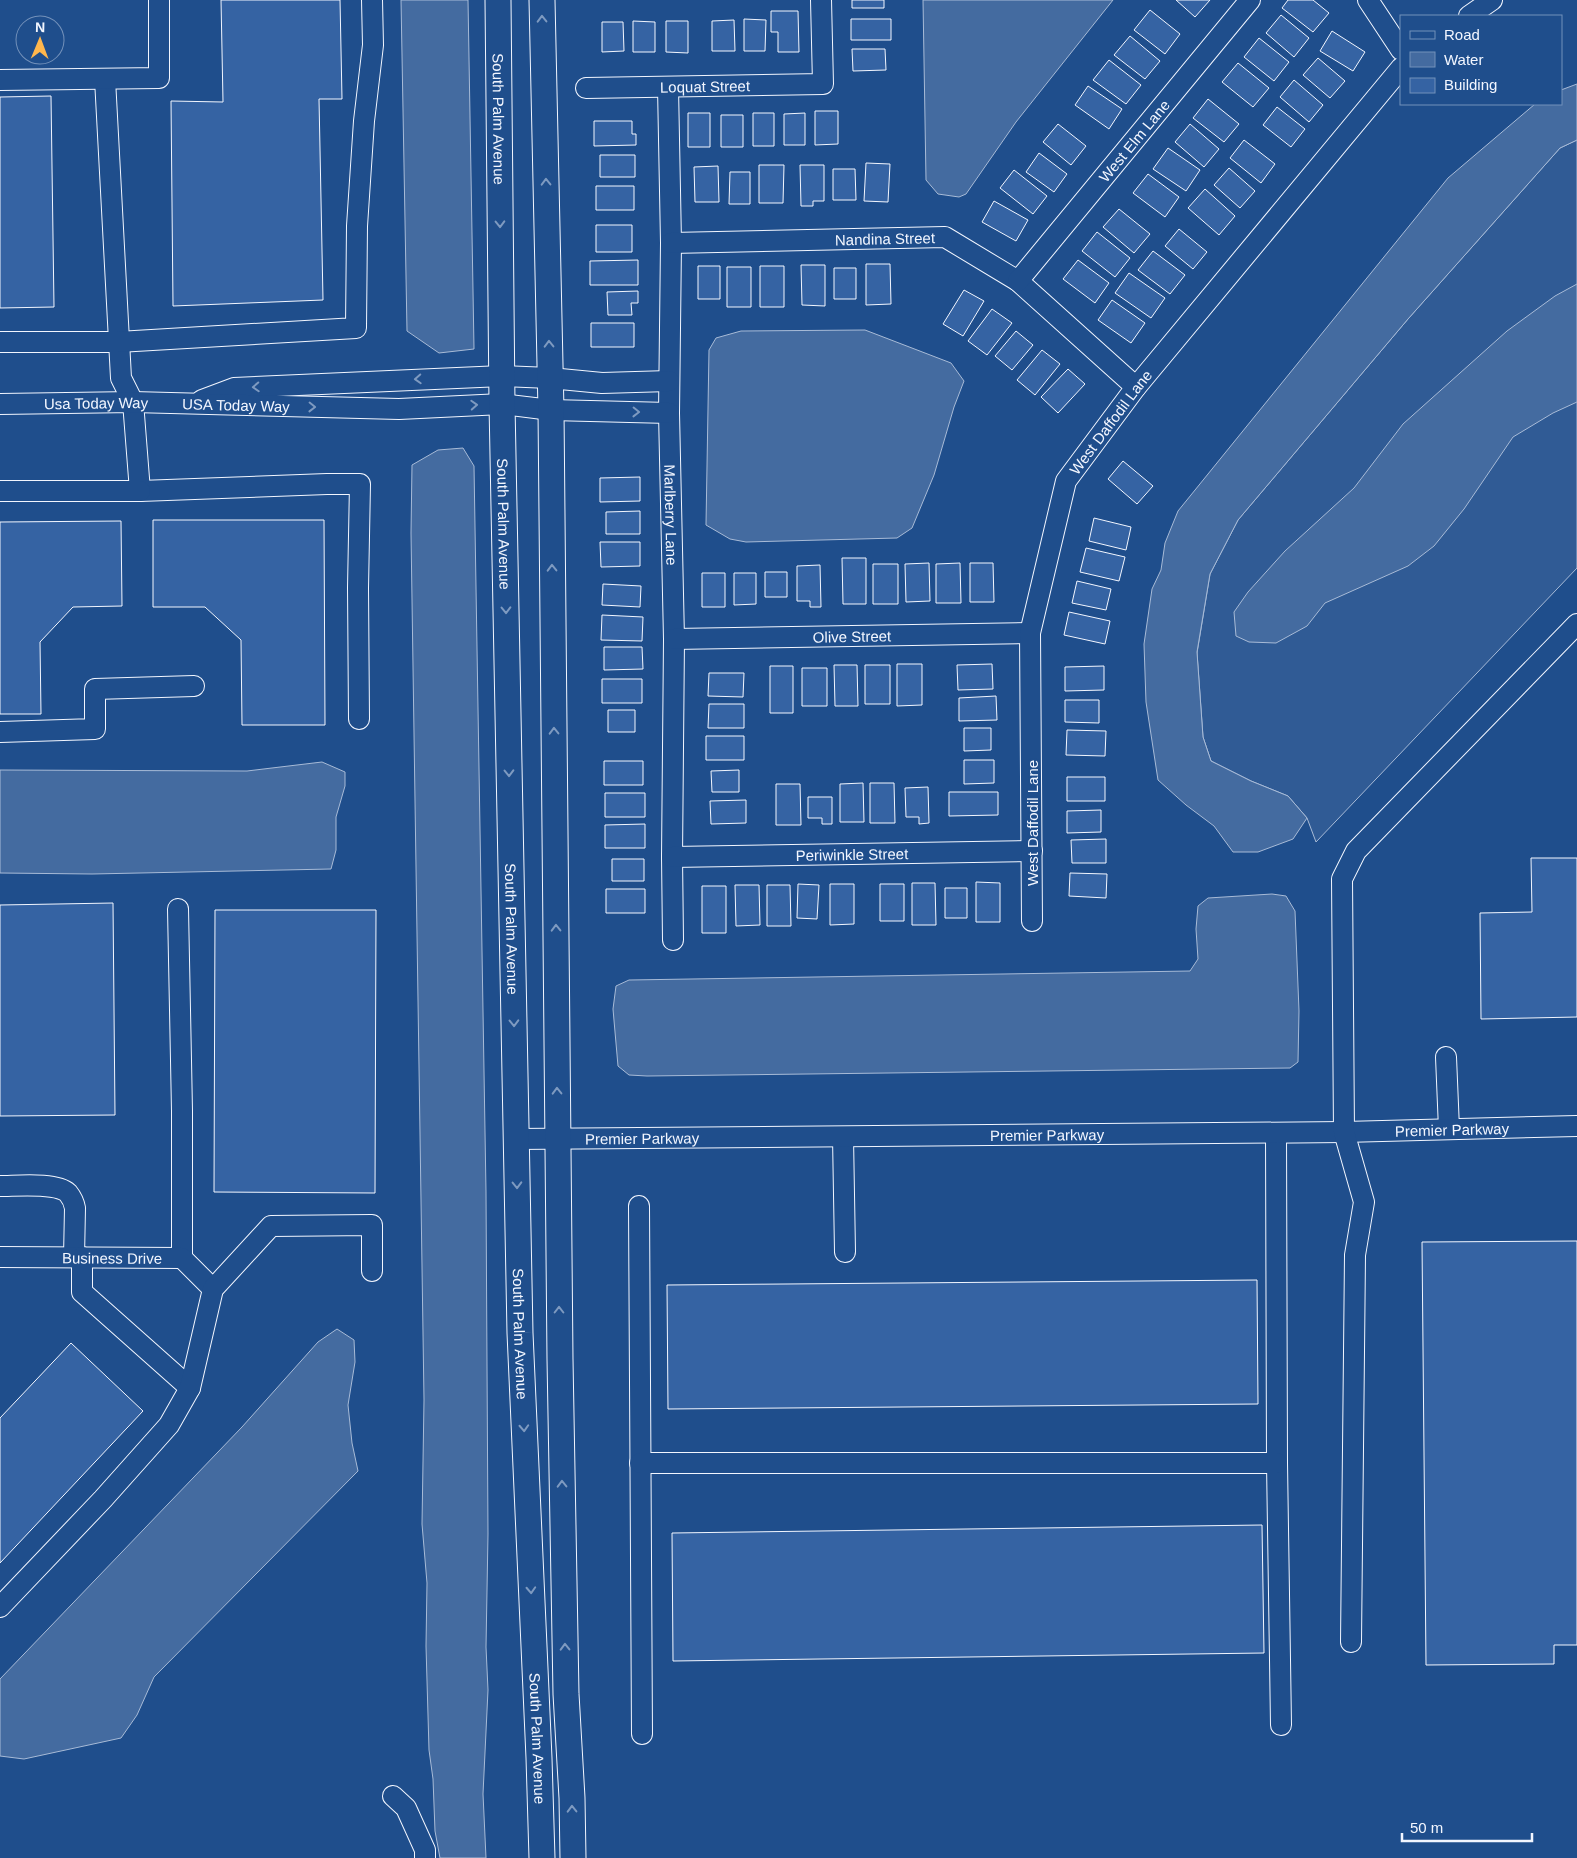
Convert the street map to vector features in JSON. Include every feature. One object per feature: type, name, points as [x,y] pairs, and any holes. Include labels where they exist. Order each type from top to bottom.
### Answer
[{"type":"main road","name":"South Palm Avenue","points":[[498,0],[502,404],[520,1333],[542,1858]]},
{"type":"main road","name":"South Palm Avenue","points":[[542,0],[551,410],[560,1359],[566,1684],[573,1858]]},
{"type":"street","points":[[0,80],[158,78],[159,0]]},
{"type":"street","points":[[0,342],[118,342],[356,328],[357,226],[364,122],[373,45],[372,0]]},
{"type":"street","name":"Loquat Street","points":[[586,88],[823,84],[821,0]]},
{"type":"street","name":"West Elm Lane","points":[[1018,281],[1250,0]]},
{"type":"street","points":[[1368,0],[1400,48]]},
{"type":"street","points":[[1470,15],[1492,0]]},
{"type":"street","name":"West Daffodil Lane","points":[[1032,921],[1030,633],[1066,481],[1136,387],[1400,69]]},
{"type":"street","points":[[105,79],[121,378],[134,402],[140,491]]},
{"type":"street","name":"Marlberry Lane","points":[[668,88],[671,243],[669,413],[674,639],[673,940]]},
{"type":"street","name":"Nandina Street","points":[[671,243],[945,237],[1018,281],[1136,387]]},
{"type":"street","name":"USA Today Way","points":[[193,404],[234,388],[502,376],[602,383],[669,382]]},
{"type":"street","name":"Usa Today Way","points":[[0,404],[134,402],[193,404]]},
{"type":"street","name":"USA Today Way","points":[[193,404],[398,409],[502,404],[551,410],[669,413]]},
{"type":"street","points":[[0,491],[140,491],[360,484],[358,588],[359,719]]},
{"type":"street","points":[[1352,1642],[1355,1255],[1364,1202],[1344,1132],[1342,879],[1356,851],[1577,624]]},
{"type":"street","name":"Olive Street","points":[[674,639],[1030,633]]},
{"type":"street","points":[[0,732],[95,729],[95,689],[194,686]]},
{"type":"street","name":"Periwinkle Street","points":[[672,857],[1032,851]]},
{"type":"street","points":[[178,909],[182,1111],[182,1258]]},
{"type":"street","points":[[1446,1057],[1449,1129]]},
{"type":"street","name":"Premier Parkway","points":[[516,1139],[1344,1132],[1577,1126]]},
{"type":"street","points":[[1276,1132],[1277,1463],[1281,1725]]},
{"type":"street","points":[[843,1137],[845,1252]]},
{"type":"street","points":[[0,1186],[53,1187],[68,1193],[73,1200],[75,1208],[82,1292],[190,1388]]},
{"type":"street","points":[[639,1206],[642,1734]]},
{"type":"street","points":[[0,1607],[103,1499],[169,1425],[190,1388],[213,1289],[271,1226],[372,1225],[372,1271]]},
{"type":"street","name":"Business Drive","points":[[0,1257],[182,1258],[213,1289]]},
{"type":"street","points":[[640,1463],[1277,1463]]},
{"type":"street","points":[[394,1796],[406,1808],[425,1850],[425,1858]]},
{"type":"shaded area","points":[[1577,140],[1577,568],[1316,842],[1307,818],[1288,796],[1251,781],[1211,761],[1203,737],[1197,653],[1210,574],[1238,520],[1408,319],[1560,148]]},
{"type":"water","points":[[401,0],[468,0],[474,349],[439,353],[407,331]]},
{"type":"water","points":[[923,0],[1113,0],[1016,122],[966,194],[959,197],[938,194],[926,180]]},
{"type":"water","points":[[1577,84],[1577,140],[1560,148],[1408,319],[1238,520],[1210,574],[1197,652],[1203,737],[1211,761],[1251,781],[1288,796],[1307,818],[1293,839],[1258,852],[1233,852],[1214,826],[1186,805],[1158,780],[1146,702],[1144,644],[1152,589],[1161,570],[1165,543],[1178,511],[1448,178],[1534,105],[1562,105],[1562,90]]},
{"type":"water","points":[[1577,284],[1577,402],[1553,413],[1513,437],[1464,509],[1434,546],[1408,566],[1325,603],[1307,626],[1276,643],[1249,642],[1236,636],[1234,612],[1248,592],[1285,551],[1354,488],[1403,424],[1507,331],[1555,296]]},
{"type":"water","points":[[865,330],[951,363],[964,381],[954,407],[934,475],[912,528],[897,538],[746,542],[730,539],[706,525],[709,350],[716,338],[741,331]]},
{"type":"water","points":[[463,448],[474,466],[486,1192],[488,1534],[486,1647],[488,1690],[483,1794],[486,1858],[440,1858],[435,1831],[433,1779],[429,1750],[426,1646],[427,1583],[422,1524],[424,1400],[411,533],[412,465],[438,450]]},
{"type":"water","points":[[322,762],[345,772],[345,786],[336,817],[336,850],[331,869],[92,874],[0,873],[0,770],[247,771]]},
{"type":"water","points":[[1272,894],[1286,896],[1295,911],[1299,1011],[1298,1062],[1290,1068],[647,1076],[629,1075],[618,1066],[613,1009],[616,986],[629,980],[1190,971],[1198,959],[1196,929],[1198,906],[1208,898]]},
{"type":"water","points":[[337,1329],[354,1340],[355,1362],[348,1405],[352,1443],[358,1471],[154,1677],[137,1715],[121,1738],[24,1759],[0,1756],[0,1679],[242,1427],[318,1342]]},
{"type":"building","points":[[221,0],[340,0],[342,99],[319,99],[323,300],[173,306],[171,101],[223,102]]},
{"type":"building","points":[[852,0],[884,0],[884,8],[852,8]]},
{"type":"building","points":[[1176,0],[1210,0],[1195,17]]},
{"type":"building","points":[[1288,0],[1313,0],[1329,13],[1313,32],[1282,8]]},
{"type":"building","points":[[1150,10],[1180,34],[1165,54],[1134,30]]},
{"type":"building","points":[[771,11],[798,11],[799,52],[778,52],[778,32],[771,32]]},
{"type":"building","points":[[1281,15],[1309,38],[1294,57],[1266,33]]},
{"type":"building","points":[[744,19],[766,20],[765,51],[744,51]]},
{"type":"building","points":[[851,19],[891,19],[891,40],[851,40]]},
{"type":"building","points":[[734,20],[735,51],[712,51],[712,21]]},
{"type":"building","points":[[633,21],[655,22],[655,52],[633,52]]},
{"type":"building","points":[[666,21],[688,21],[688,53],[666,52]]},
{"type":"building","points":[[602,22],[623,22],[624,51],[602,52]]},
{"type":"building","points":[[1332,31],[1365,52],[1353,71],[1320,51]]},
{"type":"building","points":[[1130,36],[1160,61],[1145,79],[1114,55]]},
{"type":"building","points":[[1259,38],[1289,62],[1274,81],[1244,57]]},
{"type":"building","points":[[852,49],[885,49],[886,70],[853,71]]},
{"type":"building","points":[[1318,58],[1345,81],[1330,98],[1303,75]]},
{"type":"building","points":[[1109,60],[1141,85],[1126,104],[1093,80]]},
{"type":"building","points":[[1238,63],[1269,88],[1253,107],[1222,82]]},
{"type":"building","points":[[1294,80],[1323,105],[1309,122],[1280,97]]},
{"type":"building","points":[[1088,86],[1122,109],[1109,129],[1075,105]]},
{"type":"building","points":[[51,96],[54,307],[0,308],[0,97]]},
{"type":"building","points":[[1208,99],[1239,124],[1224,142],[1193,118]]},
{"type":"building","points":[[1277,107],[1305,129],[1291,147],[1263,125]]},
{"type":"building","points":[[815,111],[838,111],[838,144],[815,145]]},
{"type":"building","points":[[688,113],[710,113],[710,147],[688,147]]},
{"type":"building","points":[[753,113],[774,113],[774,146],[753,146]]},
{"type":"building","points":[[805,113],[805,145],[784,145],[784,114]]},
{"type":"building","points":[[721,115],[743,115],[743,147],[721,147]]},
{"type":"building","points":[[594,121],[632,121],[632,134],[636,134],[636,145],[594,146]]},
{"type":"building","points":[[1058,124],[1086,146],[1071,165],[1043,142]]},
{"type":"building","points":[[1190,124],[1219,149],[1204,167],[1175,142]]},
{"type":"building","points":[[1244,140],[1275,164],[1261,183],[1230,158]]},
{"type":"building","points":[[1168,148],[1200,170],[1186,191],[1153,169]]},
{"type":"building","points":[[1039,153],[1067,174],[1054,192],[1026,172]]},
{"type":"building","points":[[600,155],[635,155],[635,177],[600,177]]},
{"type":"building","points":[[866,163],[890,164],[888,202],[864,201]]},
{"type":"building","points":[[759,165],[784,165],[783,203],[759,203]]},
{"type":"building","points":[[800,165],[824,165],[824,201],[813,201],[813,206],[801,206]]},
{"type":"building","points":[[718,166],[719,202],[695,202],[694,167]]},
{"type":"building","points":[[1229,168],[1255,191],[1240,208],[1214,185]]},
{"type":"building","points":[[833,169],[855,169],[856,200],[833,200]]},
{"type":"building","points":[[1014,170],[1047,196],[1033,214],[1000,188]]},
{"type":"building","points":[[730,172],[750,172],[750,204],[729,204]]},
{"type":"building","points":[[1148,174],[1179,197],[1165,217],[1133,193]]},
{"type":"building","points":[[596,186],[634,186],[634,210],[596,210]]},
{"type":"building","points":[[1205,189],[1235,216],[1219,235],[1188,208]]},
{"type":"building","points":[[994,201],[1028,220],[1016,241],[982,222]]},
{"type":"building","points":[[1119,209],[1150,234],[1134,253],[1103,227]]},
{"type":"building","points":[[596,225],[632,225],[632,252],[596,252]]},
{"type":"building","points":[[1179,229],[1207,252],[1193,269],[1165,246]]},
{"type":"building","points":[[1097,232],[1130,258],[1115,277],[1082,251]]},
{"type":"building","points":[[1153,251],[1185,275],[1170,294],[1138,270]]},
{"type":"building","points":[[638,260],[638,285],[590,285],[590,261]]},
{"type":"building","points":[[1078,260],[1109,283],[1095,303],[1063,279]]},
{"type":"building","points":[[866,264],[890,264],[891,304],[866,305]]},
{"type":"building","points":[[801,265],[825,265],[825,306],[802,305]]},
{"type":"building","points":[[698,266],[720,266],[720,299],[698,299]]},
{"type":"building","points":[[760,266],[784,266],[784,307],[760,307]]},
{"type":"building","points":[[727,267],[751,267],[751,307],[727,307]]},
{"type":"building","points":[[834,268],[856,268],[856,299],[834,299]]},
{"type":"building","points":[[1129,273],[1165,298],[1151,318],[1115,293]]},
{"type":"building","points":[[964,290],[984,301],[963,336],[943,324]]},
{"type":"building","points":[[638,291],[638,303],[631,303],[632,315],[608,315],[607,292]]},
{"type":"building","points":[[1112,300],[1145,323],[1131,343],[1098,320]]},
{"type":"building","points":[[992,309],[1012,323],[987,355],[968,341]]},
{"type":"building","points":[[591,323],[634,323],[634,347],[591,347]]},
{"type":"building","points":[[1016,331],[1033,345],[1012,370],[995,356]]},
{"type":"building","points":[[1042,350],[1060,364],[1035,395],[1017,380]]},
{"type":"building","points":[[1068,369],[1085,384],[1058,413],[1041,397]]},
{"type":"building","points":[[1123,461],[1153,486],[1137,504],[1108,479]]},
{"type":"building","points":[[640,477],[640,501],[600,502],[600,478]]},
{"type":"building","points":[[640,511],[640,534],[606,534],[606,512]]},
{"type":"building","points":[[1094,518],[1131,527],[1126,550],[1089,541]]},
{"type":"building","points":[[153,520],[324,520],[325,725],[242,725],[241,640],[205,607],[153,607]]},
{"type":"building","points":[[121,521],[122,606],[73,607],[40,642],[41,714],[0,714],[0,522]]},
{"type":"building","points":[[600,542],[640,542],[640,566],[601,567]]},
{"type":"building","points":[[1086,548],[1125,557],[1119,581],[1080,572]]},
{"type":"building","points":[[842,558],[866,558],[866,604],[843,604]]},
{"type":"building","points":[[929,563],[930,601],[906,602],[905,564]]},
{"type":"building","points":[[960,563],[961,603],[936,603],[936,564]]},
{"type":"building","points":[[970,563],[993,563],[994,602],[970,602]]},
{"type":"building","points":[[873,564],[898,564],[898,604],[873,604]]},
{"type":"building","points":[[820,565],[821,607],[810,607],[810,601],[797,601],[797,566]]},
{"type":"building","points":[[765,572],[787,572],[787,597],[765,597]]},
{"type":"building","points":[[702,573],[725,573],[725,607],[702,607]]},
{"type":"building","points":[[734,573],[756,573],[756,604],[734,605]]},
{"type":"building","points":[[1077,581],[1111,589],[1106,610],[1072,603]]},
{"type":"building","points":[[603,584],[641,586],[640,607],[602,605]]},
{"type":"building","points":[[1069,612],[1110,621],[1105,644],[1064,635]]},
{"type":"building","points":[[602,615],[643,617],[642,641],[601,640]]},
{"type":"building","points":[[604,647],[642,647],[643,669],[604,670]]},
{"type":"building","points":[[897,664],[922,664],[922,705],[897,706]]},
{"type":"building","points":[[992,664],[993,689],[958,690],[957,665]]},
{"type":"building","points":[[834,665],[857,665],[858,706],[835,706]]},
{"type":"building","points":[[865,665],[890,665],[890,704],[865,704]]},
{"type":"building","points":[[770,666],[793,666],[793,713],[770,713]]},
{"type":"building","points":[[1104,666],[1104,690],[1065,691],[1065,667]]},
{"type":"building","points":[[802,668],[827,668],[827,706],[802,706]]},
{"type":"building","points":[[709,673],[744,673],[743,697],[708,696]]},
{"type":"building","points":[[602,679],[642,679],[642,703],[602,703]]},
{"type":"building","points":[[996,696],[997,720],[959,721],[959,698]]},
{"type":"building","points":[[1065,700],[1099,700],[1099,723],[1065,722]]},
{"type":"building","points":[[709,704],[744,704],[744,728],[708,728]]},
{"type":"building","points":[[608,710],[635,710],[635,732],[608,732]]},
{"type":"building","points":[[964,728],[991,728],[991,750],[964,751]]},
{"type":"building","points":[[1067,730],[1106,731],[1105,756],[1066,755]]},
{"type":"building","points":[[706,736],[744,736],[744,760],[706,760]]},
{"type":"building","points":[[964,760],[994,760],[994,783],[964,784]]},
{"type":"building","points":[[604,761],[643,761],[643,785],[604,785]]},
{"type":"building","points":[[739,770],[739,792],[712,792],[711,771]]},
{"type":"building","points":[[1067,777],[1105,777],[1105,801],[1067,801]]},
{"type":"building","points":[[863,783],[864,822],[840,822],[840,784]]},
{"type":"building","points":[[870,783],[894,783],[895,823],[870,823]]},
{"type":"building","points":[[776,784],[800,784],[801,825],[776,825]]},
{"type":"building","points":[[928,787],[929,823],[919,824],[919,817],[906,817],[905,788]]},
{"type":"building","points":[[949,792],[998,792],[998,815],[949,816]]},
{"type":"building","points":[[605,793],[645,793],[645,817],[605,817]]},
{"type":"building","points":[[808,797],[832,797],[832,824],[822,824],[822,818],[808,818]]},
{"type":"building","points":[[746,800],[746,823],[711,824],[710,801]]},
{"type":"building","points":[[1101,810],[1101,832],[1067,833],[1067,811]]},
{"type":"building","points":[[645,824],[645,848],[605,848],[605,825]]},
{"type":"building","points":[[1106,839],[1106,863],[1072,863],[1071,840]]},
{"type":"building","points":[[1531,858],[1577,858],[1577,1017],[1481,1019],[1480,913],[1532,912]]},
{"type":"building","points":[[612,859],[644,859],[644,881],[612,881]]},
{"type":"building","points":[[1070,873],[1107,874],[1106,898],[1069,896]]},
{"type":"building","points":[[976,882],[1000,883],[1000,922],[976,922]]},
{"type":"building","points":[[912,883],[935,883],[936,925],[912,925]]},
{"type":"building","points":[[798,884],[819,885],[817,919],[797,918]]},
{"type":"building","points":[[830,884],[854,884],[854,924],[830,925]]},
{"type":"building","points":[[880,884],[904,884],[904,921],[880,921]]},
{"type":"building","points":[[735,885],[759,885],[760,925],[736,926]]},
{"type":"building","points":[[767,885],[790,885],[791,926],[767,926]]},
{"type":"building","points":[[702,886],[726,886],[726,933],[702,933]]},
{"type":"building","points":[[945,888],[967,888],[967,918],[945,918]]},
{"type":"building","points":[[606,889],[645,889],[645,913],[606,913]]},
{"type":"building","points":[[113,903],[115,1115],[0,1116],[0,905]]},
{"type":"building","points":[[215,910],[376,910],[375,1193],[214,1192]]},
{"type":"building","points":[[1577,1241],[1577,1645],[1554,1645],[1554,1664],[1426,1665],[1422,1242]]},
{"type":"building","points":[[1257,1280],[1258,1404],[668,1409],[667,1285]]},
{"type":"building","points":[[71,1343],[143,1411],[0,1563],[0,1418]]},
{"type":"building","points":[[1262,1525],[1264,1653],[673,1661],[672,1533]]}]
